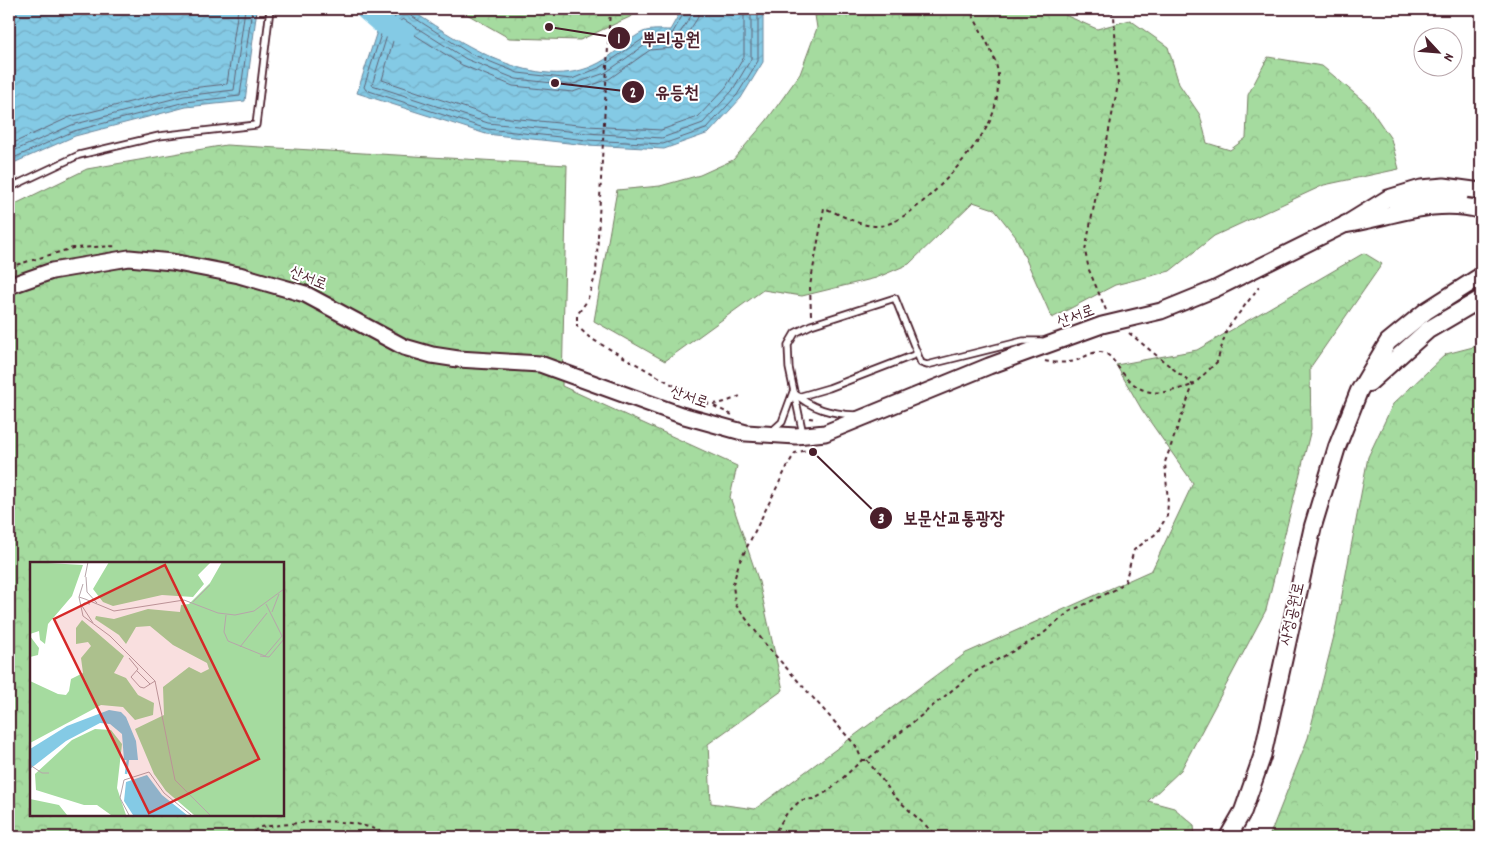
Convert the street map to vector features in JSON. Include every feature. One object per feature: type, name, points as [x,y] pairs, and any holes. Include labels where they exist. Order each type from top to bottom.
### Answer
[{"type":"main road","points":[[1346,224],[1379,219],[1424,207],[1468,206],[1481,210]]},
{"type":"main road","points":[[1388,342],[1411,314],[1481,262]]},
{"type":"main road","name":"사정공원로","points":[[1228,837],[1243,811],[1262,757],[1312,526],[1337,447],[1359,390],[1388,342],[1426,312],[1481,276]]},
{"type":"main road","name":"사정공원로","points":[[1359,390],[1401,344],[1429,320],[1481,288]]},
{"type":"main road","points":[[1359,390],[1428,330],[1481,299]]},
{"type":"street","points":[[1444,186],[1468,183],[1481,185]]},
{"type":"street","name":"산서로","points":[[9,286],[52,271],[129,258],[172,262],[229,273],[305,294],[404,347],[458,359],[540,364],[721,427],[765,435],[825,433],[863,416],[1026,353],[1116,322],[1161,311],[1215,289],[1346,224],[1388,198],[1420,188],[1444,186],[1481,191]]},
{"type":"street","name":"산서로","points":[[1346,224],[1422,199],[1452,196],[1481,200]]},
{"type":"lane","points":[[9,188],[79,156],[159,136],[256,126],[270,9]]},
{"type":"lane","points":[[804,434],[793,392],[788,345],[795,333],[811,325],[895,298],[921,363],[927,365],[1023,341],[1058,342]]},
{"type":"lane","points":[[798,397],[829,388],[917,354]]},
{"type":"lane","points":[[765,435],[778,428],[782,422],[793,392]]},
{"type":"lane","points":[[793,392],[798,397],[828,412],[863,416]]},
{"type":"path","points":[[610,9],[596,274],[587,301],[576,315],[577,326],[590,338],[674,384],[692,398],[735,416]]},
{"type":"path","points":[[811,325],[810,286],[824,208],[875,226],[887,224],[908,214],[921,204],[967,156],[989,123],[995,104],[998,74],[994,60],[970,9]]},
{"type":"path","points":[[1108,9],[1114,15],[1118,85],[1085,251],[1089,270],[1100,299],[1109,315],[1193,385]]},
{"type":"path","points":[[9,267],[72,248],[123,247]]},
{"type":"path","points":[[772,837],[787,813],[801,800],[814,798],[830,790],[862,760],[867,760],[973,673],[1039,637],[1069,612],[1116,589],[1125,582],[1134,550],[1157,533],[1167,516],[1165,462],[1193,385],[1217,362],[1227,329],[1259,287]]},
{"type":"path","points":[[1026,353],[1050,363],[1072,362],[1098,352],[1108,354],[1129,379],[1152,393],[1163,393],[1193,385]]},
{"type":"path","points":[[712,405],[740,396]]},
{"type":"path","points":[[809,418],[822,420]]},
{"type":"path","points":[[811,449],[795,453],[739,563],[733,584],[735,604],[766,645],[856,746],[862,760]]},
{"type":"path","points":[[867,760],[894,797],[938,837]]},
{"type":"path","points":[[248,837],[259,826],[346,821],[376,828],[393,837]]},
{"type":"green space","points":[[458,9],[637,9],[632,16],[580,40],[509,38]]},
{"type":"green space","points":[[814,9],[1062,9],[1065,15],[1097,29],[1130,20],[1168,47],[1179,84],[1200,115],[1207,143],[1230,150],[1246,138],[1248,95],[1268,57],[1322,66],[1367,104],[1391,139],[1399,169],[1324,185],[1214,236],[1170,271],[1115,285],[1052,318],[1016,237],[994,209],[973,202],[909,264],[876,278],[802,296],[763,290],[665,361],[594,321],[617,190],[660,186],[700,175],[733,160],[767,120],[800,74],[817,28]]},
{"type":"green space","points":[[226,145],[567,165],[562,386],[737,466],[730,497],[759,582],[783,690],[708,744],[711,803],[755,809],[966,653],[1152,570],[1193,483],[1142,410],[1116,365],[1197,350],[1364,253],[1382,264],[1310,368],[1311,429],[1266,610],[1181,770],[1148,801],[1174,808],[1194,825],[1195,837],[9,837],[9,207],[87,169]]},
{"type":"green space","points":[[1481,345],[1481,837],[1269,837],[1308,738],[1335,632],[1368,457],[1393,404],[1446,354]]},
{"type":"water","points":[[9,9],[257,9],[245,101],[186,107],[75,136],[9,165]]},
{"type":"water","points":[[398,9],[409,9],[451,36],[500,61],[525,69],[550,73],[575,72],[599,63],[643,32],[670,30],[682,9],[763,9],[763,62],[741,98],[709,133],[664,149],[587,145],[486,134],[357,93],[380,22]]},
{"type":"waterway","points":[[365,9],[380,22],[404,35]]},
{"type":"place","name":"뿌리공원","points":[[549,27]]},
{"type":"place","name":"유등천","points":[[555,83]]},
{"type":"place","name":"보문산교통광장","points":[[813,452]]}]
